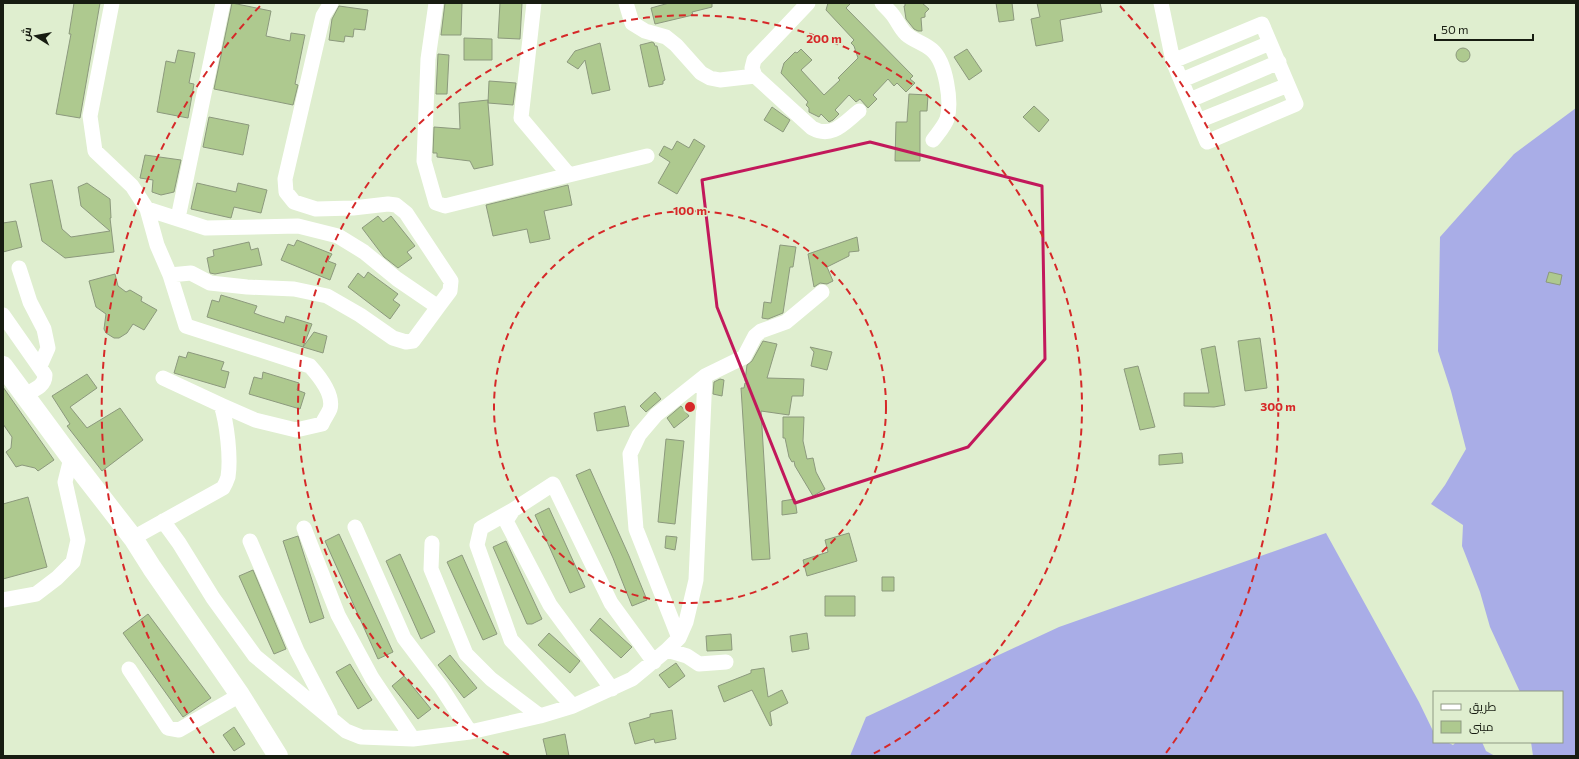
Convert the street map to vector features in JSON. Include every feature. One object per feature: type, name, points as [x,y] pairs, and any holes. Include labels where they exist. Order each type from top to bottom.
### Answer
[{"type":"main road","points":[[3,366],[71,458],[133,538],[240,695],[278,756]]},
{"type":"street","points":[[112,3],[90,116],[95,151],[132,186],[147,209],[157,245],[170,276],[186,326],[310,366],[321,378],[329,394],[330,408],[322,424],[296,430],[255,420],[163,378]]},
{"type":"street","points":[[178,218],[222,3]]},
{"type":"street","points":[[170,276],[191,273],[210,283],[247,287],[294,289],[327,296],[360,315],[393,338],[406,342],[413,341],[450,291],[451,282],[406,213],[396,205],[388,204],[353,208],[316,209],[294,202],[286,192],[285,179],[323,16],[331,3]]},
{"type":"street","points":[[436,3],[428,59],[424,161],[436,203],[445,206],[647,156]]},
{"type":"street","points":[[534,3],[521,118],[569,175]]},
{"type":"street","points":[[626,3],[632,23],[645,31],[666,37],[676,45],[701,73],[710,78],[720,80],[755,76]]},
{"type":"street","points":[[808,3],[754,60],[752,68],[755,76],[812,128],[820,132],[829,132],[837,128],[859,111]]},
{"type":"street","points":[[882,3],[908,35],[925,45],[940,58],[944,71],[948,97],[948,113],[946,120],[933,140]]},
{"type":"street","points":[[1161,3],[1173,61],[1207,142],[1296,104],[1262,24],[1173,61]]},
{"type":"street","points":[[1182,80],[1270,43]]},
{"type":"street","points":[[1190,100],[1279,62]]},
{"type":"street","points":[[1198,121],[1288,85]]},
{"type":"street","points":[[147,209],[178,218],[189,224],[206,228],[298,226],[338,236],[364,252],[438,307]]},
{"type":"street","points":[[19,268],[30,302],[44,329],[48,348],[40,366]]},
{"type":"street","points":[[678,638],[636,529],[630,454],[639,435],[656,415],[705,376],[744,357],[756,336],[761,331],[786,322],[822,292]]},
{"type":"street","points":[[3,315],[45,375],[45,380],[42,385],[24,395]]},
{"type":"street","points":[[163,521],[179,542],[213,598],[255,656],[346,731],[361,737],[414,739],[470,732],[540,716],[573,706],[632,679],[667,650],[678,638],[686,622],[696,580],[705,376]]},
{"type":"street","points":[[133,538],[223,488],[228,477],[228,449],[224,416],[221,405]]},
{"type":"street","points":[[3,600],[36,594],[57,578],[73,562],[78,540],[65,482],[71,458]]},
{"type":"street","points":[[573,706],[511,640],[478,546],[481,528],[513,510],[553,484],[611,603],[654,662]]},
{"type":"street","points":[[513,510],[506,521],[550,605],[612,689]]},
{"type":"street","points":[[355,527],[404,638],[441,687],[470,732]]},
{"type":"street","points":[[304,528],[338,615],[372,678],[414,739]]},
{"type":"street","points":[[250,541],[297,651],[332,719]]},
{"type":"street","points":[[432,542],[431,569],[466,654],[491,679],[540,716]]},
{"type":"street","points":[[667,650],[687,656],[699,664],[726,662]]},
{"type":"street","points":[[129,670],[168,728],[179,730],[240,695]]},
{"type":"highlighted area","points":[[870,142],[1042,186],[1045,359],[968,447],[795,503],[717,307],[702,180]]},
{"type":"shaded area","points":[[1576,108],[1576,756],[1533,756],[1531,743],[1563,743],[1563,691],[1520,691],[1490,627],[1480,592],[1462,546],[1463,525],[1431,504],[1445,485],[1466,449],[1451,391],[1438,351],[1440,237],[1514,154]]},
{"type":"shaded area","points":[[1326,533],[1419,702],[1433,731],[1433,743],[1449,743],[1453,745],[1455,743],[1482,743],[1486,751],[1495,756],[850,756],[866,717],[1059,627]]},
{"type":"building","points":[[74,3],[100,3],[80,118],[56,114],[71,34],[69,34]]},
{"type":"building","points":[[232,3],[271,11],[266,36],[290,41],[291,33],[305,35],[295,84],[298,85],[293,105],[214,89]]},
{"type":"building","points":[[445,3],[462,3],[461,35],[441,35]]},
{"type":"building","points":[[500,3],[522,3],[520,39],[498,38]]},
{"type":"building","points":[[669,3],[712,3],[712,7],[692,12],[693,15],[655,24],[651,8]]},
{"type":"building","points":[[828,3],[851,3],[846,8],[913,76],[910,79],[915,83],[906,92],[897,83],[894,86],[888,79],[873,95],[877,99],[868,108],[860,99],[856,102],[849,95],[835,110],[839,114],[829,122],[821,114],[819,117],[809,112],[809,108],[806,105],[808,102],[781,73],[784,63],[795,52],[797,53],[801,49],[812,60],[801,70],[824,95],[840,80],[838,78],[858,58],[854,46],[851,43],[854,40],[826,10]]},
{"type":"building","points":[[905,3],[922,3],[929,9],[925,13],[925,17],[921,18],[922,31],[914,29],[906,19]]},
{"type":"building","points":[[996,3],[1012,3],[1014,20],[999,22]]},
{"type":"building","points":[[1037,3],[1100,3],[1102,12],[1060,20],[1063,41],[1036,46],[1031,19],[1040,17]]},
{"type":"building","points":[[339,6],[368,10],[365,30],[354,29],[353,37],[345,36],[344,42],[329,40],[332,19]]},
{"type":"building","points":[[464,38],[492,39],[492,60],[464,60]]},
{"type":"building","points":[[652,42],[655,46],[657,46],[665,80],[663,81],[663,84],[649,87],[640,45]]},
{"type":"building","points":[[600,43],[610,90],[592,94],[585,60],[578,69],[567,62],[575,51]]},
{"type":"building","points":[[1460,48],[1466,48],[1470,52],[1470,58],[1466,62],[1460,62],[1456,58],[1456,52]]},
{"type":"building","points":[[967,49],[982,71],[969,80],[954,57]]},
{"type":"building","points":[[178,50],[195,53],[189,83],[194,84],[188,118],[157,112],[166,61],[175,63]]},
{"type":"building","points":[[438,54],[449,55],[447,94],[436,94]]},
{"type":"building","points":[[489,81],[516,83],[513,105],[488,103]]},
{"type":"building","points":[[909,94],[928,95],[927,111],[920,111],[920,161],[895,161],[896,122],[907,122]]},
{"type":"building","points":[[488,100],[493,165],[474,169],[470,161],[437,157],[437,153],[433,153],[434,127],[460,129],[459,103]]},
{"type":"building","points":[[1034,106],[1049,120],[1039,132],[1023,117]]},
{"type":"building","points":[[772,107],[790,120],[783,132],[764,120]]},
{"type":"building","points":[[209,117],[249,125],[243,155],[203,147]]},
{"type":"building","points":[[694,139],[705,146],[677,194],[658,183],[670,162],[659,155],[664,146],[672,150],[677,141],[689,148]]},
{"type":"building","points":[[145,155],[181,160],[174,192],[161,195],[152,192],[153,180],[140,178]]},
{"type":"building","points":[[52,180],[62,229],[71,237],[110,231],[81,206],[78,187],[87,183],[110,199],[110,218],[114,252],[65,258],[42,241],[30,184]]},
{"type":"building","points":[[197,183],[236,192],[238,183],[267,190],[261,213],[234,207],[231,218],[191,209]]},
{"type":"building","points":[[568,185],[572,205],[544,211],[550,239],[530,243],[527,229],[493,236],[486,205]]},
{"type":"building","points":[[378,216],[383,222],[391,216],[415,246],[407,252],[412,258],[398,268],[384,257],[362,228]]},
{"type":"building","points":[[16,221],[22,247],[3,252],[3,223]]},
{"type":"building","points":[[857,237],[859,251],[849,252],[849,256],[827,267],[833,281],[827,284],[820,283],[814,287],[808,254]]},
{"type":"building","points":[[297,240],[332,254],[328,261],[336,264],[330,280],[281,260],[288,244],[294,246]]},
{"type":"building","points":[[249,242],[251,250],[258,248],[262,265],[215,274],[210,273],[207,258],[214,256],[213,250]]},
{"type":"building","points":[[780,245],[796,247],[793,267],[790,267],[783,313],[768,319],[762,318],[764,302],[771,303]]},
{"type":"building","points":[[368,272],[398,294],[393,300],[400,305],[390,319],[348,287],[358,273],[364,278]]},
{"type":"building","points":[[1549,272],[1562,275],[1560,285],[1546,282]]},
{"type":"building","points":[[115,274],[118,286],[126,292],[130,290],[142,297],[141,301],[157,310],[144,330],[133,324],[127,333],[119,338],[114,338],[106,333],[104,329],[106,314],[96,307],[89,281]]},
{"type":"building","points":[[221,295],[257,306],[254,313],[262,316],[284,323],[286,316],[312,324],[303,347],[207,317],[212,300],[219,302]]},
{"type":"building","points":[[314,332],[327,336],[323,353],[303,347]]},
{"type":"building","points":[[1260,338],[1267,388],[1245,391],[1238,341]]},
{"type":"building","points":[[763,341],[777,344],[767,378],[804,379],[803,396],[792,396],[789,415],[761,411],[770,559],[752,560],[741,388],[744,388],[745,383],[747,384],[745,381],[747,365],[752,361]]},
{"type":"building","points":[[1215,346],[1225,405],[1214,407],[1184,406],[1184,393],[1209,393],[1201,349]]},
{"type":"building","points":[[810,347],[832,352],[827,370],[811,366],[814,352]]},
{"type":"building","points":[[188,352],[224,362],[221,370],[229,372],[225,388],[174,373],[179,356],[186,358]]},
{"type":"building","points":[[1138,366],[1155,427],[1140,430],[1124,369]]},
{"type":"building","points":[[263,372],[299,383],[297,390],[305,393],[300,409],[249,394],[254,377],[262,379]]},
{"type":"building","points":[[87,374],[97,388],[70,407],[87,428],[120,408],[143,440],[102,471],[67,426],[70,424],[52,396]]},
{"type":"building","points":[[720,379],[724,380],[722,396],[713,394],[714,382]]},
{"type":"building","points":[[3,387],[54,460],[38,471],[35,468],[22,465],[16,467],[6,452],[11,448],[12,437],[3,424]]},
{"type":"building","points":[[655,392],[661,399],[646,412],[640,406]]},
{"type":"building","points":[[625,406],[629,426],[597,431],[594,413]]},
{"type":"building","points":[[681,406],[689,416],[674,428],[667,418]]},
{"type":"building","points":[[783,417],[804,417],[803,441],[807,459],[813,458],[816,472],[825,489],[813,496],[795,466],[794,461],[792,462],[789,457],[785,438],[783,438]]},
{"type":"building","points":[[666,439],[684,441],[675,524],[658,522]]},
{"type":"building","points":[[1182,453],[1183,463],[1159,465],[1159,455]]},
{"type":"building","points":[[590,469],[647,600],[632,606],[613,558],[576,475]]},
{"type":"building","points":[[28,497],[47,567],[3,579],[3,504]]},
{"type":"building","points":[[795,499],[797,513],[782,515],[782,501]]},
{"type":"building","points":[[549,508],[585,587],[570,593],[535,515]]},
{"type":"building","points":[[849,533],[857,561],[807,576],[803,560],[828,552],[825,540]]},
{"type":"building","points":[[339,534],[393,652],[378,659],[325,541]]},
{"type":"building","points":[[298,536],[324,618],[310,623],[283,541]]},
{"type":"building","points":[[666,536],[677,537],[675,550],[665,548]]},
{"type":"building","points":[[506,541],[542,619],[532,624],[527,624],[493,547]]},
{"type":"building","points":[[400,554],[435,632],[421,639],[386,561]]},
{"type":"building","points":[[462,555],[497,634],[483,640],[447,562]]},
{"type":"building","points":[[253,570],[286,649],[274,654],[239,576]]},
{"type":"building","points":[[882,577],[894,577],[894,591],[882,591]]},
{"type":"building","points":[[825,596],[855,596],[855,616],[825,616]]},
{"type":"building","points":[[148,614],[211,698],[183,717],[123,633]]},
{"type":"building","points":[[600,618],[632,647],[621,658],[590,630]]},
{"type":"building","points":[[549,633],[580,661],[570,673],[538,645]]},
{"type":"building","points":[[807,633],[809,649],[792,652],[790,636]]},
{"type":"building","points":[[731,634],[732,650],[707,651],[706,636]]},
{"type":"building","points":[[450,655],[477,688],[464,698],[438,665]]},
{"type":"building","points":[[676,663],[685,676],[669,688],[659,675]]},
{"type":"building","points":[[350,664],[372,700],[358,709],[336,672]]},
{"type":"building","points":[[764,668],[768,697],[782,690],[788,703],[770,712],[772,725],[770,726],[752,690],[724,702],[718,686],[751,673],[751,670]]},
{"type":"building","points":[[404,676],[431,709],[418,719],[392,686]]},
{"type":"building","points":[[672,710],[676,739],[655,743],[654,739],[635,744],[629,723],[650,717],[650,714]]},
{"type":"building","points":[[234,727],[245,744],[234,751],[223,735]]},
{"type":"building","points":[[565,734],[569,756],[547,756],[543,739]]}]
